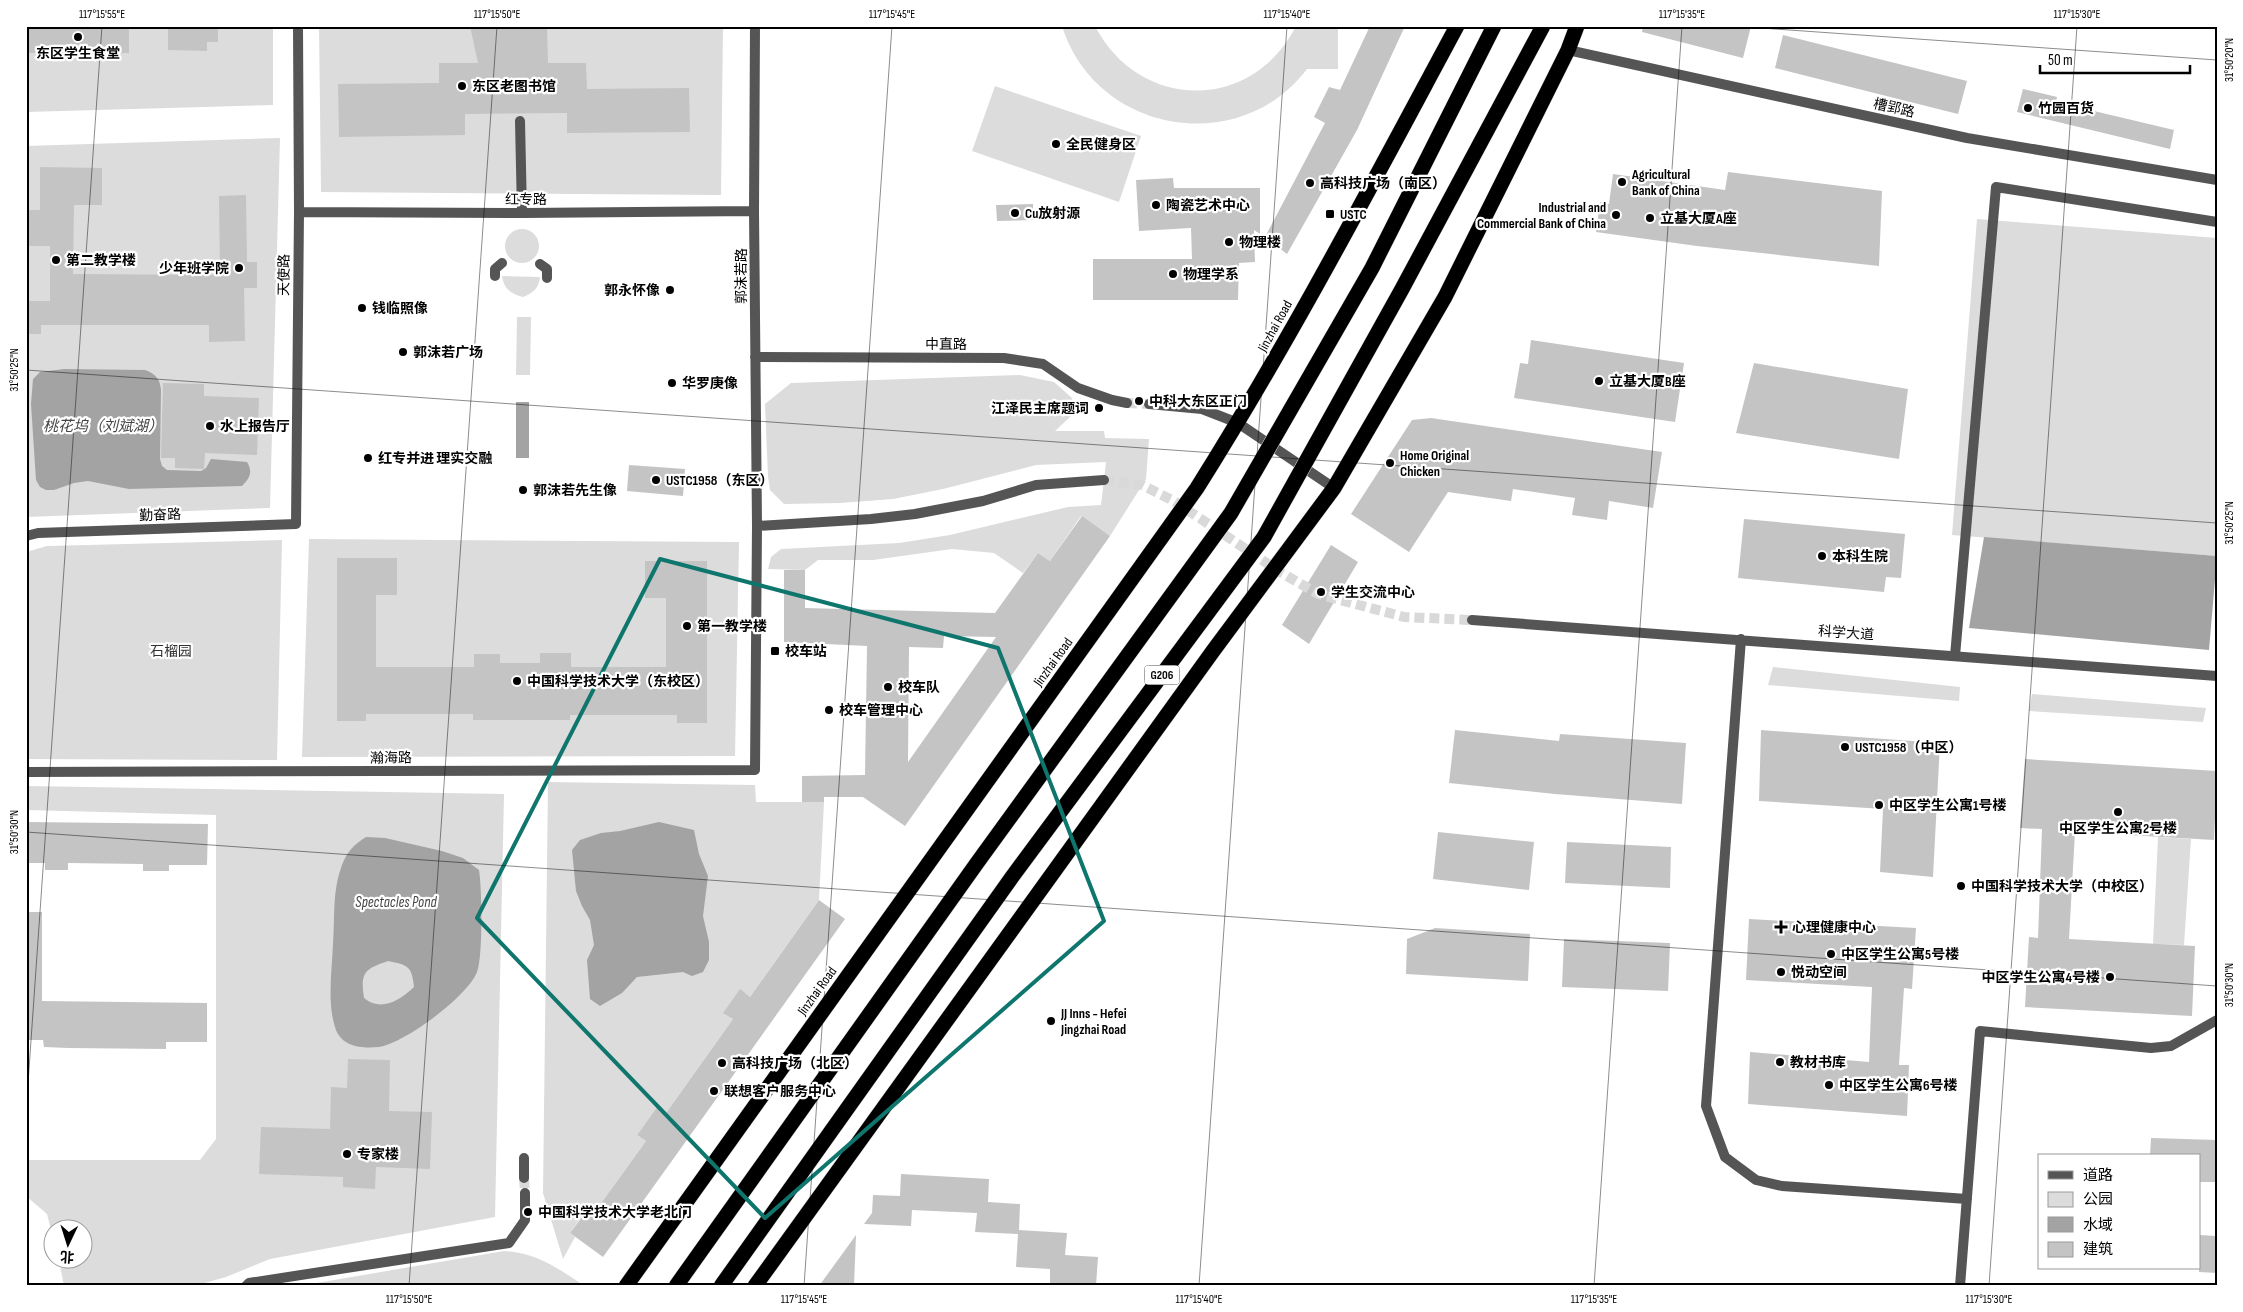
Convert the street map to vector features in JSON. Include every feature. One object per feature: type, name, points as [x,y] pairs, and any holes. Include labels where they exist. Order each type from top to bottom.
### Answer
[{"type":"highway","name":"Jinzhai Road","points":[[626,1286],[1157,545],[1238,422],[1347,230],[1457,26]]},
{"type":"highway","points":[[676,1286],[971,872],[1231,513],[1372,268],[1494,26]]},
{"type":"highway","name":"G206","points":[[721,1286],[1012,877],[1264,537],[1402,289],[1544,26]]},
{"type":"highway","points":[[755,1286],[1213,651],[1334,488],[1446,297],[1568,50],[1577,26]]},
{"type":"street","name":"天使路","points":[[296,524],[299,212],[298,26]]},
{"type":"street","name":"郭沫若路","points":[[754,26],[757,526],[755,770]]},
{"type":"street","name":"槽郢路","points":[[1568,50],[1966,138],[2217,180]]},
{"type":"street","points":[[520,121],[522,213]]},
{"type":"street","points":[[1954,656],[1996,187],[2217,222]]},
{"type":"street","name":"红专路","points":[[299,212],[754,211]]},
{"type":"street","points":[[495,276],[495,269],[502,263]]},
{"type":"street","points":[[540,264],[547,268],[547,278]]},
{"type":"street","name":"中直路","points":[[755,357],[1004,358],[1043,364],[1078,388],[1112,400],[1127,403]]},
{"type":"street","points":[[1149,404],[1202,409],[1238,422],[1334,488]]},
{"type":"street","points":[[757,526],[870,519],[915,514],[983,501],[1036,485],[1104,480]]},
{"type":"street","name":"勤奋路","points":[[26,536],[38,533],[296,524]]},
{"type":"street","name":"科学大道","points":[[1472,620],[2217,676]]},
{"type":"street","points":[[1741,639],[1706,1106],[1725,1156],[1756,1180],[1782,1186],[1967,1199]]},
{"type":"street","name":"瀚海路","points":[[26,772],[755,770]]},
{"type":"street","points":[[1960,1286],[1980,1031],[2151,1048],[2171,1046],[2217,1020]]},
{"type":"street","points":[[524,1158],[524,1178]]},
{"type":"street","points":[[246,1286],[249,1283],[509,1243],[525,1220],[525,1193]]},
{"type":"highlighted area","points":[[660,559],[998,648],[1104,921],[765,1218],[477,918]]},
{"type":"green space","points":[[26,26],[273,26],[273,105],[26,112]]},
{"type":"green space","points":[[319,26],[723,26],[721,195],[321,192]]},
{"type":"green space","points":[[1062,26],[1095,26],[1114,54],[1139,74],[1166,86],[1196,90],[1225,87],[1252,75],[1277,54],[1296,26],[1338,26],[1338,69],[1307,69],[1279,97],[1245,115],[1209,123],[1172,121],[1137,111],[1105,91],[1080,63]]},
{"type":"green space","name":"全民健身区","points":[[995,86],[1141,136],[1119,202],[972,151]]},
{"type":"green space","points":[[280,138],[270,508],[26,517],[26,146]]},
{"type":"green space","points":[[1977,219],[2217,238],[2217,556],[1952,535]]},
{"type":"green space","points":[[522,229],[529,230],[534,234],[538,239],[538,253],[534,258],[529,262],[522,263],[515,262],[510,258],[506,253],[505,246],[506,239],[510,234],[515,230]]},
{"type":"green space","points":[[502,276],[540,277],[535,290],[523,297],[509,290],[504,284]]},
{"type":"green space","points":[[517,317],[531,317],[530,375],[516,375]]},
{"type":"green space","points":[[1020,375],[1054,382],[1072,398],[1071,416],[1055,431],[1104,431],[1105,438],[1149,439],[1146,479],[1110,536],[1081,516],[1050,561],[1038,553],[1023,573],[994,553],[952,549],[873,560],[818,560],[805,570],[768,569],[771,557],[781,549],[899,543],[950,535],[1068,507],[1101,505],[1106,462],[1036,465],[943,489],[893,499],[840,503],[784,504],[770,490],[765,404],[791,383]]},
{"type":"green space","points":[[309,539],[739,542],[735,756],[302,757]]},
{"type":"green space","name":"石榴园","points":[[282,540],[277,760],[26,759],[26,552],[47,546]]},
{"type":"green space","points":[[1773,667],[1960,687],[1959,701],[1768,685]]},
{"type":"green space","points":[[2032,694],[2206,708],[2203,722],[2029,711]]},
{"type":"green space","points":[[548,782],[755,785],[756,802],[824,802],[819,900],[750,997],[740,990],[724,1012],[733,1019],[666,1113],[657,1107],[637,1135],[646,1141],[591,1217],[584,1213],[570,1233],[575,1237],[563,1259],[543,1193]]},
{"type":"green space","points":[[26,786],[504,794],[495,1217],[270,1259],[226,1277],[194,1286],[64,1286],[61,1270],[92,1270],[92,1220],[48,1220],[47,1214],[26,1196],[26,1160],[200,1160],[216,1139],[216,815],[26,810]]},
{"type":"green space","points":[[2158,837],[2191,839],[2184,945],[2153,944]]},
{"type":"green space","points":[[504,1251],[526,1254],[546,1262],[583,1285],[299,1286]]},
{"type":"water","name":"桃花坞（刘斌湖）","points":[[64,369],[145,370],[152,373],[157,377],[161,390],[160,459],[162,466],[167,470],[201,471],[206,468],[211,459],[247,462],[250,469],[249,478],[242,486],[129,489],[88,481],[74,483],[54,490],[46,490],[40,487],[36,480],[31,404],[33,379],[40,372]]},
{"type":"water","points":[[516,402],[529,402],[529,458],[516,458]]},
{"type":"water","points":[[1984,537],[2217,556],[2209,650],[1969,628]]},
{"type":"water","points":[[659,822],[694,830],[699,854],[708,876],[703,916],[709,942],[709,960],[703,972],[692,976],[683,972],[637,977],[622,993],[600,1006],[590,999],[587,960],[594,945],[590,920],[576,891],[572,850],[580,840],[601,833],[620,831]]},
{"type":"water","name":"Spectacles Pond","points":[[366,837],[385,838],[442,851],[463,858],[479,870],[480,879],[481,922],[479,964],[471,982],[449,1005],[419,1028],[390,1044],[379,1047],[356,1046],[343,1040],[335,1029],[331,1007],[334,904],[339,875],[346,856],[354,846]],"holes":[[[388,961],[408,968],[412,975],[414,987],[402,997],[390,1003],[377,1004],[364,998],[363,982],[369,969]]]},
{"type":"building","name":"东区学生食堂","points":[[26,26],[129,26],[129,53],[26,53]]},
{"type":"building","points":[[168,26],[218,26],[218,42],[207,42],[207,51],[168,50]]},
{"type":"building","name":"东区老图书馆","points":[[470,26],[547,26],[548,63],[586,63],[587,89],[689,88],[690,132],[567,133],[567,113],[465,114],[465,135],[339,137],[338,84],[439,83],[439,63],[478,63]]},
{"type":"building","name":"高科技广场（南区）","points":[[1370,26],[1405,26],[1357,130],[1287,254],[1265,237],[1325,123],[1314,117],[1329,87],[1340,90]]},
{"type":"building","points":[[1643,26],[1751,26],[1743,58],[1642,32]]},
{"type":"building","points":[[1783,35],[1967,81],[1958,114],[1775,68]]},
{"type":"building","points":[[2023,89],[2057,97],[2056,102],[2174,130],[2170,149],[2017,112]]},
{"type":"building","name":"第二教学楼","points":[[40,167],[102,168],[102,205],[74,205],[73,274],[220,275],[219,196],[246,195],[247,262],[257,262],[257,288],[244,288],[245,341],[209,342],[209,325],[41,325],[41,334],[26,334],[26,301],[50,301],[50,246],[26,246],[26,210],[40,210]]},
{"type":"building","points":[[1728,172],[1882,191],[1879,266],[1697,246],[1596,232],[1600,202],[1609,204],[1613,174],[1725,190]]},
{"type":"building","name":"物理楼","points":[[1173,178],[1174,188],[1260,188],[1260,234],[1254,230],[1255,262],[1239,263],[1238,300],[1093,300],[1093,259],[1192,259],[1191,228],[1139,231],[1136,180]]},
{"type":"building","name":"Cu放射源","points":[[1033,204],[1033,220],[997,221],[996,205]]},
{"type":"building","name":"立基大厦B座","points":[[1531,340],[1684,363],[1675,422],[1514,398],[1520,363],[1528,364]]},
{"type":"building","points":[[1754,363],[1908,389],[1899,459],[1736,433]]},
{"type":"building","name":"水上报告厅","points":[[163,383],[204,384],[204,396],[259,398],[257,455],[205,453],[204,469],[175,468],[175,458],[161,458]]},
{"type":"building","points":[[1431,418],[1662,452],[1653,508],[1609,501],[1607,520],[1572,515],[1575,498],[1513,489],[1511,501],[1448,492],[1409,552],[1351,514],[1412,420]]},
{"type":"building","name":"USTC1958（东区）","points":[[629,465],[685,469],[683,496],[627,491]]},
{"type":"building","points":[[1082,516],[1110,536],[905,826],[863,797],[824,797],[824,802],[802,802],[802,776],[865,775],[867,646],[784,642],[784,570],[805,570],[805,608],[995,613],[1038,553],[1050,561]],"holes":[[[944,636],[996,637],[908,762],[909,647],[943,648]]]},
{"type":"building","name":"本科生院","points":[[1744,519],[1905,534],[1901,578],[1886,577],[1884,592],[1738,578]]},
{"type":"building","name":"学生交流中心","points":[[1331,545],[1358,562],[1309,644],[1282,625]]},
{"type":"building","name":"第一教学楼","points":[[337,558],[397,558],[397,595],[376,595],[376,667],[474,667],[474,654],[500,654],[500,663],[540,663],[540,653],[571,653],[571,667],[666,667],[666,598],[645,598],[645,561],[707,561],[707,723],[677,723],[677,715],[570,715],[570,720],[473,720],[473,714],[366,714],[366,721],[337,721]]},
{"type":"building","points":[[1455,730],[1559,741],[1560,734],[1686,743],[1682,804],[1449,783]]},
{"type":"building","name":"中区学生公寓1号楼","points":[[1761,730],[1940,743],[1933,877],[1880,872],[1883,809],[1759,801]]},
{"type":"building","points":[[2025,759],[2217,771],[2214,840],[2075,832],[2069,939],[2195,946],[2192,1016],[2025,1007],[2029,937],[2038,938],[2042,829],[2020,828]]},
{"type":"building","points":[[26,822],[208,824],[207,865],[169,865],[169,871],[143,871],[143,864],[68,863],[68,870],[45,870],[45,863],[26,863]]},
{"type":"building","points":[[1438,832],[1534,842],[1529,890],[1433,879]]},
{"type":"building","points":[[1567,842],[1671,847],[1670,888],[1565,883]]},
{"type":"building","name":"高科技广场（北区）","points":[[819,900],[845,919],[603,1257],[570,1233],[585,1213],[591,1217],[646,1141],[637,1135],[657,1107],[666,1113],[733,1019],[723,1013],[740,989],[750,997]]},
{"type":"building","points":[[27,912],[42,912],[42,1001],[207,1003],[207,1042],[166,1042],[166,1049],[68,1048],[44,1047],[43,1040],[26,1040]]},
{"type":"building","points":[[1749,919],[1916,928],[1912,989],[1904,988],[1899,1065],[1909,1065],[1907,1116],[1748,1104],[1750,1052],[1869,1062],[1872,987],[1746,980]]},
{"type":"building","points":[[1435,928],[1530,934],[1528,981],[1406,974],[1407,939]]},
{"type":"building","points":[[1564,939],[1670,943],[1668,991],[1562,987]]},
{"type":"building","points":[[348,1059],[390,1060],[389,1111],[432,1112],[430,1169],[376,1167],[375,1189],[343,1187],[343,1177],[259,1174],[261,1127],[330,1129],[331,1087],[347,1088]]},
{"type":"building","points":[[2151,1138],[2217,1140],[2217,1182],[2200,1182],[2200,1154],[2150,1154]]},
{"type":"building","points":[[901,1174],[989,1179],[988,1202],[1020,1204],[1019,1230],[1067,1233],[1065,1255],[1098,1257],[1096,1286],[1050,1286],[1050,1269],[1016,1267],[1018,1234],[975,1232],[977,1213],[912,1210],[911,1226],[864,1224],[872,1213],[873,1195],[900,1196]]},
{"type":"building","points":[[856,1235],[854,1286],[819,1286]]},
{"type":"building","points":[[2200,1235],[2217,1236],[2217,1273],[2199,1272]]},
{"type":"tunnel","points":[[1127,403],[1149,404]]},
{"type":"tunnel","points":[[1104,480],[1142,485],[1174,501],[1280,572],[1318,594],[1404,617],[1472,620]]},
{"type":"tunnel","points":[[524,1178],[525,1193]]},
{"type":"place","name":"东区学生食堂","points":[[78,37]]},
{"type":"place","name":"东区老图书馆","points":[[462,86]]},
{"type":"place","name":"竹园百货","points":[[2028,108]]},
{"type":"place","name":"全民健身区","points":[[1056,144]]},
{"type":"place","name":"Agricultural Bank of China","points":[[1622,182]]},
{"type":"place","name":"高科技广场（南区）","points":[[1310,183]]},
{"type":"place","name":"陶瓷艺术中心","points":[[1156,205]]},
{"type":"place","name":"Cu放射源","points":[[1015,213]]},
{"type":"place","name":"USTC","points":[[1330,214]]},
{"type":"place","name":"Industrial and Commercial Bank of China","points":[[1616,215]]},
{"type":"place","name":"立基大厦A座","points":[[1650,218]]},
{"type":"place","name":"物理楼","points":[[1229,242]]},
{"type":"place","name":"第二教学楼","points":[[56,260]]},
{"type":"place","name":"少年班学院","points":[[239,268]]},
{"type":"place","name":"物理学系","points":[[1173,274]]},
{"type":"place","name":"郭永怀像","points":[[670,290]]},
{"type":"place","name":"钱临照像","points":[[362,308]]},
{"type":"place","name":"郭沫若广场","points":[[403,352]]},
{"type":"place","name":"立基大厦B座","points":[[1599,381]]},
{"type":"place","name":"华罗庚像","points":[[672,383]]},
{"type":"place","name":"中科大东区正门","points":[[1139,401]]},
{"type":"place","name":"江泽民主席题词","points":[[1099,408]]},
{"type":"place","name":"水上报告厅","points":[[210,426]]},
{"type":"place","name":"红专并进 理实交融","points":[[368,458]]},
{"type":"place","name":"Home Original Chicken","points":[[1390,463]]},
{"type":"place","name":"USTC1958（东区）","points":[[656,480]]},
{"type":"place","name":"郭沫若先生像","points":[[523,490]]},
{"type":"place","name":"本科生院","points":[[1822,556]]},
{"type":"place","name":"学生交流中心","points":[[1321,592]]},
{"type":"place","name":"第一教学楼","points":[[687,626]]},
{"type":"place","name":"校车站","points":[[775,651]]},
{"type":"place","name":"中国科学技术大学（东校区）","points":[[517,681]]},
{"type":"place","name":"校车队","points":[[888,687]]},
{"type":"place","name":"校车管理中心","points":[[829,710]]},
{"type":"place","name":"USTC1958（中区）","points":[[1845,747]]},
{"type":"place","name":"中区学生公寓1号楼","points":[[1879,805]]},
{"type":"place","name":"中区学生公寓2号楼","points":[[2118,812]]},
{"type":"place","name":"中国科学技术大学（中校区）","points":[[1961,886]]},
{"type":"place","name":"心理健康中心","points":[[1781,927]]},
{"type":"place","name":"中区学生公寓5号楼","points":[[1831,954]]},
{"type":"place","name":"悦动空间","points":[[1781,972]]},
{"type":"place","name":"中区学生公寓4号楼","points":[[2110,977]]},
{"type":"place","name":"JJ Inns - Hefei Jingzhai Road","points":[[1051,1021]]},
{"type":"place","name":"教材书库","points":[[1780,1062]]},
{"type":"place","name":"高科技广场（北区）","points":[[722,1063]]},
{"type":"place","name":"中区学生公寓6号楼","points":[[1829,1085]]},
{"type":"place","name":"联想客户服务中心","points":[[714,1091]]},
{"type":"place","name":"专家楼","points":[[347,1154]]},
{"type":"place","name":"中国科学技术大学老北门","points":[[528,1212]]}]
